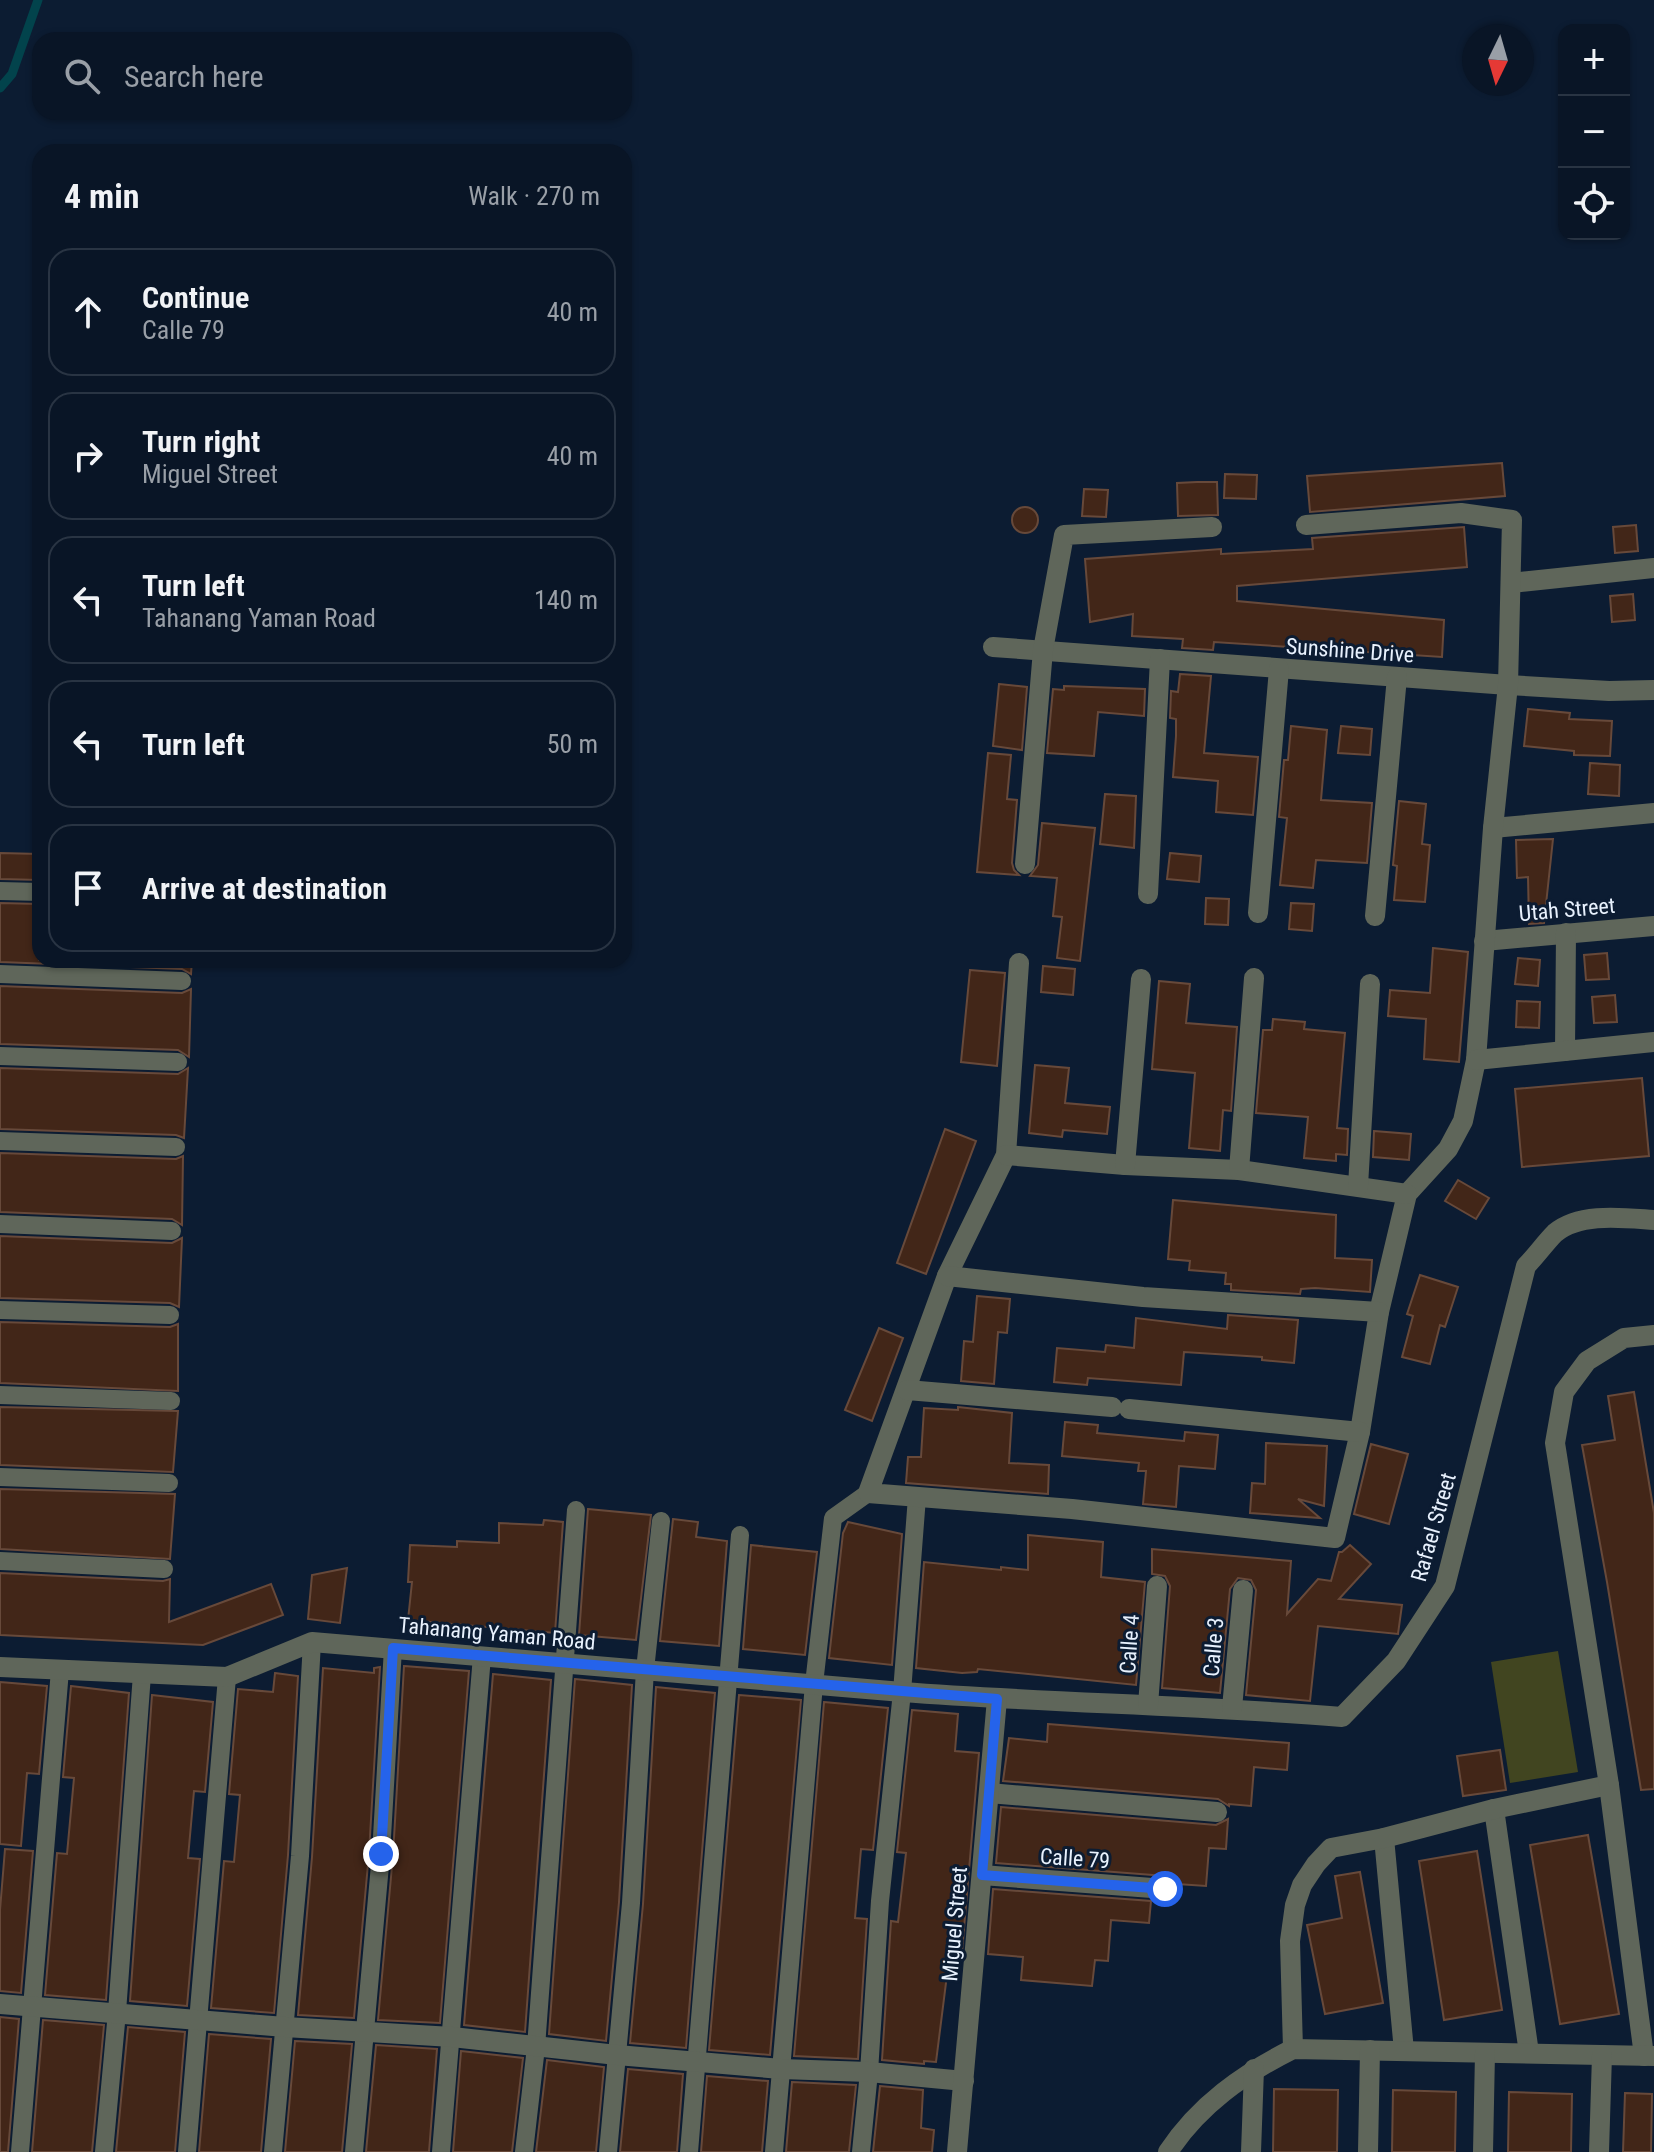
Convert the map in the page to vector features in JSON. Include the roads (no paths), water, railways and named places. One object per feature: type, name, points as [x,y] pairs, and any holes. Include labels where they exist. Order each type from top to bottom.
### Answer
[{"type":"street","points":[[1019,963],[1006,1155],[947,1276],[868,1493],[1072,1509],[1335,1538],[1360,1432],[1379,1312],[1407,1194],[1448,1149],[1463,1121],[1476,1060],[1493,828],[1508,685],[1512,520],[1461,513],[1306,525]]},
{"type":"street","points":[[1025,864],[1043,650],[1064,535],[1212,527]]},
{"type":"street","points":[[1511,583],[1654,568]]},
{"type":"street","name":"Sunshine Drive","points":[[993,647],[1508,685],[1609,691],[1654,690]]},
{"type":"street","points":[[1148,894],[1160,659]]},
{"type":"street","points":[[1258,913],[1279,669]]},
{"type":"street","points":[[1375,916],[1397,677]]},
{"type":"street","points":[[1493,828],[1654,813]]},
{"type":"street","name":"Utah Street","points":[[1484,941],[1654,926]]},
{"type":"street","points":[[1565,1051],[1566,933]]},
{"type":"street","points":[[1239,1170],[1254,978]]},
{"type":"street","points":[[1125,1165],[1141,979]]},
{"type":"street","points":[[1358,1186],[1370,984]]},
{"type":"street","points":[[1476,1060],[1654,1042]]},
{"type":"street","points":[[1006,1155],[1239,1170],[1407,1194]]},
{"type":"street","name":"Rafael Street","points":[[997,1699],[1232,1708],[1342,1717],[1396,1661],[1445,1586],[1526,1266],[1557,1231],[1584,1221],[1619,1217],[1654,1220]]},
{"type":"street","points":[[947,1276],[1143,1297],[1379,1312]]},
{"type":"street","points":[[1168,2152],[1182,2130],[1217,2096],[1254,2069],[1293,2049],[1649,2056],[1555,1443],[1564,1392],[1587,1361],[1624,1338],[1654,1335]]},
{"type":"street","points":[[907,1390],[1360,1432]]},
{"type":"street","name":"Calle 4","points":[[1148,1705],[1157,1586]]},
{"type":"street","name":"Calle 3","points":[[1232,1708],[1243,1590]]},
{"type":"street","name":"Tahanang Yaman Road","points":[[0,1667],[227,1677],[312,1642],[997,1699]]},
{"type":"street","name":"Miguel Street","points":[[957,2152],[997,1699]]},
{"type":"street","points":[[1293,2049],[1290,1941],[1295,1905],[1302,1885],[1331,1848],[1609,1785]]},
{"type":"street","points":[[989,1793],[1217,1812]]},
{"type":"street","points":[[1494,1809],[1529,2053]]},
{"type":"street","points":[[1384,1838],[1404,2051]]},
{"type":"street","name":"Calle 79","points":[[982,1875],[1165,1889]]},
{"type":"street","points":[[0,2004],[364,2033],[452,2037],[617,2055],[964,2081]]},
{"type":"street","points":[[1368,2152],[1370,2050]]},
{"type":"street","points":[[1483,2152],[1485,2053]]},
{"type":"street","points":[[1599,2152],[1602,2055]]},
{"type":"street","points":[[1251,2152],[1254,2069]]},
{"type":"lane","points":[[0,891],[32,892]]},
{"type":"lane","points":[[0,974],[182,981]]},
{"type":"lane","points":[[0,1056],[178,1062]]},
{"type":"lane","points":[[0,1141],[176,1147]]},
{"type":"lane","points":[[0,1224],[172,1231]]},
{"type":"lane","points":[[0,1310],[170,1315]]},
{"type":"lane","points":[[0,1395],[171,1401]]},
{"type":"lane","points":[[0,1477],[169,1483]]},
{"type":"lane","points":[[774,2152],[814,1684],[833,1518],[868,1493]]},
{"type":"lane","points":[[861,2152],[880,1901],[902,1692],[917,1497]]},
{"type":"lane","points":[[524,2152],[536,2047],[576,1510]]},
{"type":"lane","points":[[608,2152],[631,1903],[645,1670],[661,1521]]},
{"type":"lane","points":[[689,2152],[740,1535]]},
{"type":"lane","points":[[0,1561],[164,1569]]},
{"type":"lane","points":[[273,2152],[300,1856],[312,1642]]},
{"type":"lane","points":[[354,2152],[381,1854],[393,1648]]},
{"type":"lane","points":[[441,2152],[482,1656]]},
{"type":"lane","points":[[20,2152],[60,1670]]},
{"type":"lane","points":[[104,2152],[142,1674]]},
{"type":"lane","points":[[187,2152],[227,1677]]},
{"type":"waterway","points":[[0,88],[12,74],[38,0]]}]
